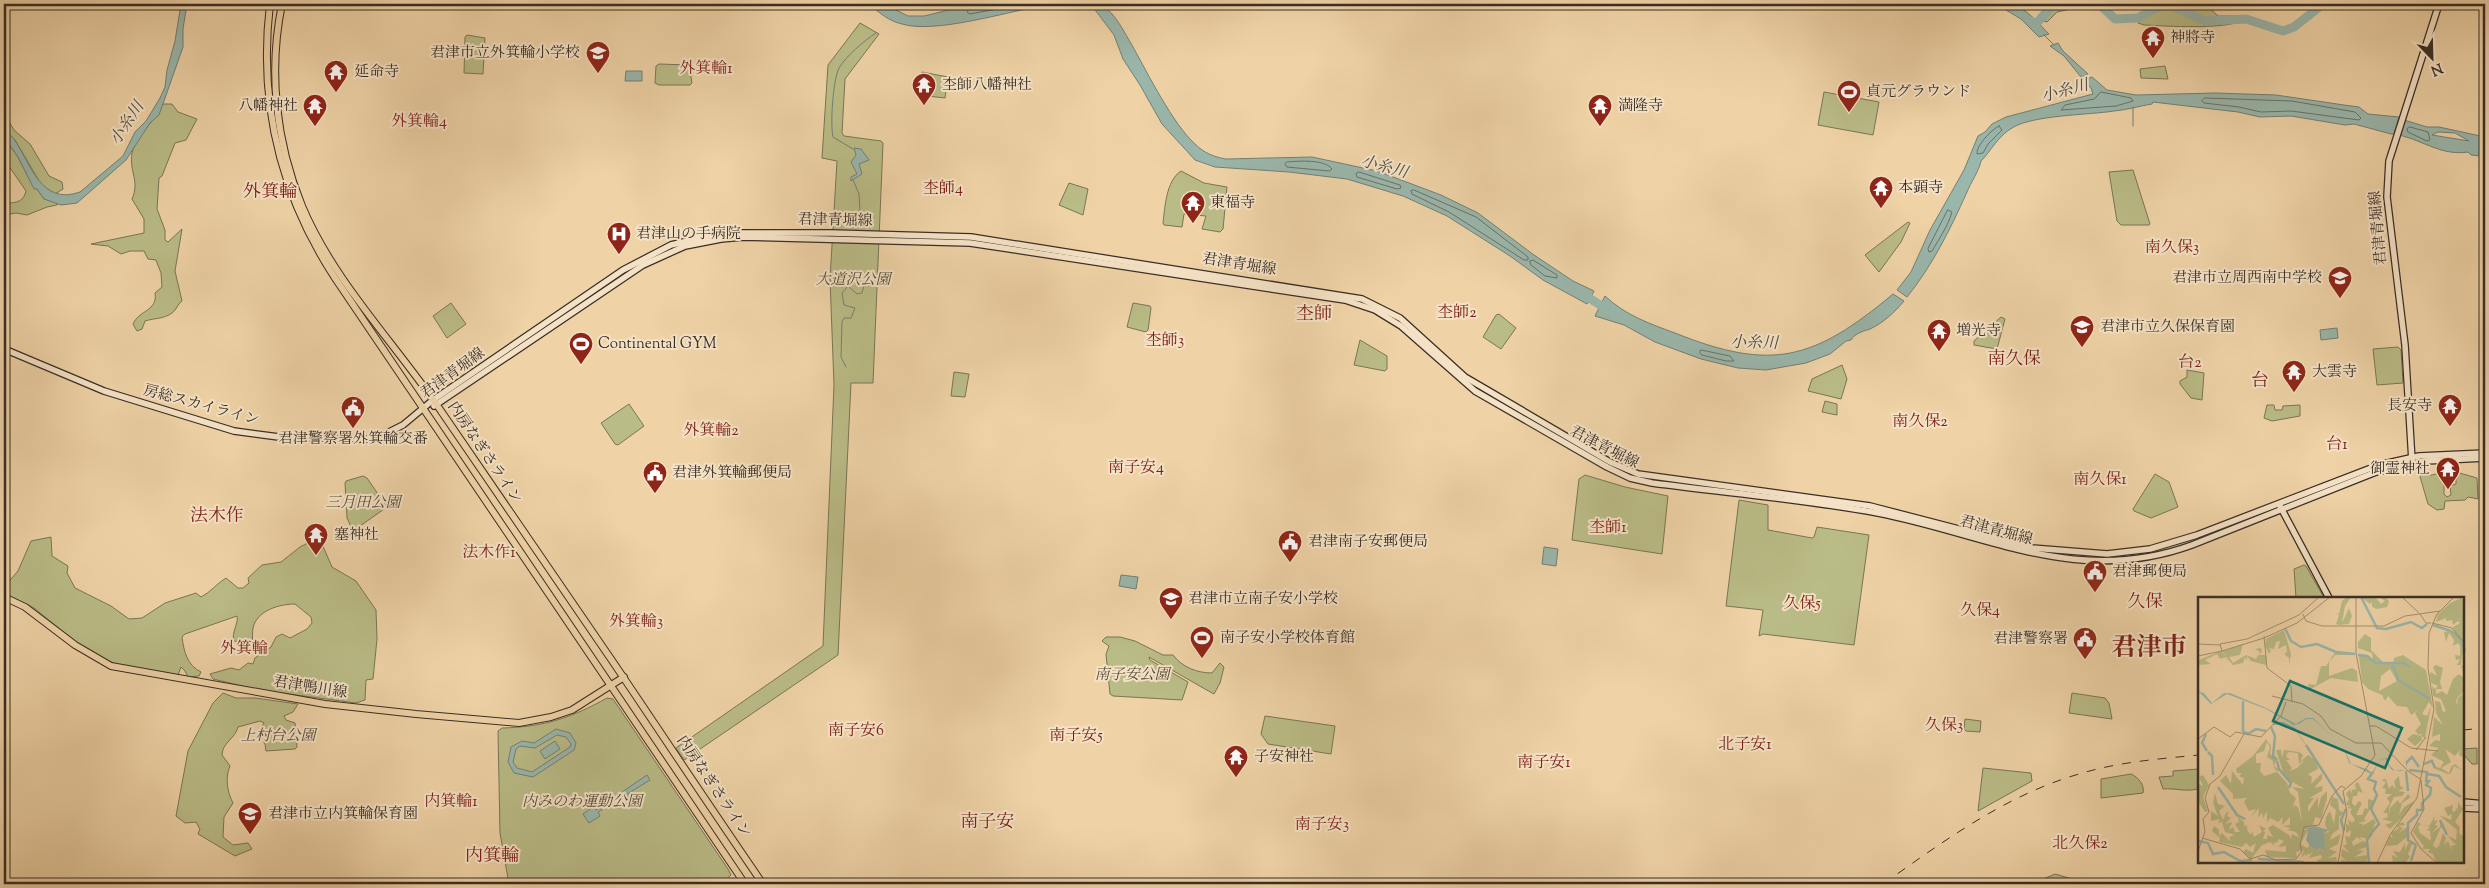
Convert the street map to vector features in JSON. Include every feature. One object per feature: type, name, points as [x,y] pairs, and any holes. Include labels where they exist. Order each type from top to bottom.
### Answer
[{"type":"main road","name":"内房なぎさライン","points":[[270,4],[266,78],[269,107],[275,142],[296,207],[308,235],[327,266],[745,884]]},
{"type":"main road","name":"内房なぎさライン","points":[[282,4],[275,64],[276,105],[281,138],[293,181],[314,231],[327,255],[435,403],[624,677],[763,884]]},
{"type":"main road","name":"君津青堀線","points":[[424,410],[623,270],[652,254],[682,241],[721,233],[745,232],[962,236],[1297,287],[1362,299],[1400,318],[1465,377],[1622,468],[1656,478],[1870,506],[2032,548],[2091,554],[2130,551],[2166,545],[2412,460],[2405,345],[2387,198],[2391,152],[2439,4]]},
{"type":"main road","name":"房総スカイライン","points":[[4,349],[104,391],[216,426],[260,435],[323,439],[377,438],[403,425],[424,410]]},
{"type":"main road","points":[[2412,460],[2485,453]]},
{"type":"main road","points":[[2412,460],[2485,458]]},
{"type":"main road","points":[[2280,507],[2328,597]]},
{"type":"main road","name":"君津鴨川線","points":[[4,597],[25,607],[75,645],[111,666],[325,704],[519,723],[551,718],[565,713],[624,677]]},
{"type":"main road","points":[[2464,802],[2485,804]]},
{"type":"main road","points":[[2464,808],[2485,809]]},
{"type":"green space","points":[[2049,4],[2091,4],[2085,9],[2080,7],[2057,12],[2047,22],[2041,18],[2041,12]]},
{"type":"green space","points":[[2145,4],[2205,4],[2218,16],[2240,16],[2243,20],[2224,25],[2210,26],[2144,25],[2138,23],[2144,14]]},
{"type":"green space","name":"大道沢公園","points":[[860,23],[879,34],[845,79],[842,133],[844,136],[881,141],[883,143],[873,383],[851,383],[838,655],[684,760],[676,748],[823,646],[834,385],[830,279],[837,161],[822,158],[828,65]]},
{"type":"green space","points":[[467,35],[485,38],[483,74],[464,73],[465,37]]},
{"type":"green space","points":[[659,64],[689,65],[692,83],[690,85],[659,85],[655,83],[656,66]]},
{"type":"green space","points":[[2165,66],[2168,79],[2141,78],[2140,69]]},
{"type":"green space","points":[[922,72],[948,77],[945,98],[918,95]]},
{"type":"green space","name":"貞元グラウンド","points":[[1824,92],[1879,102],[1873,135],[1818,125]]},
{"type":"green space","points":[[163,104],[172,104],[178,112],[197,119],[186,140],[175,143],[162,176],[159,178],[157,209],[165,230],[165,240],[168,242],[182,229],[175,271],[182,301],[169,315],[145,321],[142,329],[137,331],[133,324],[139,316],[151,307],[154,303],[155,293],[162,287],[161,273],[156,260],[148,259],[144,251],[130,251],[121,254],[108,246],[91,244],[144,233],[144,219],[132,199],[135,182],[131,160],[132,153],[137,141]]},
{"type":"green space","points":[[4,113],[14,130],[30,144],[49,176],[62,182],[63,189],[55,194],[42,186],[15,140],[4,129]]},
{"type":"green space","points":[[4,137],[18,157],[34,188],[37,189],[44,199],[58,202],[57,205],[27,215],[16,213],[4,215],[4,203],[18,202],[23,198],[26,191],[4,159]]},
{"type":"green space","points":[[2133,170],[2149,225],[2121,225],[2117,221],[2109,172]]},
{"type":"green space","points":[[1181,171],[1204,183],[1227,187],[1223,229],[1220,232],[1202,229],[1206,216],[1184,214],[1182,227],[1164,225],[1169,188],[1176,175]]},
{"type":"green space","points":[[1069,183],[1088,189],[1083,215],[1059,205]]},
{"type":"green space","points":[[1908,222],[1910,223],[1901,242],[1879,272],[1865,255]]},
{"type":"green space","points":[[451,303],[466,324],[447,338],[433,316]]},
{"type":"green space","points":[[1133,303],[1150,306],[1151,308],[1148,330],[1146,332],[1127,327]]},
{"type":"green space","points":[[1499,314],[1516,328],[1501,349],[1483,337],[1496,315]]},
{"type":"green space","points":[[2001,317],[2005,319],[1997,349],[1974,345],[1974,341]]},
{"type":"green space","points":[[1360,340],[1387,356],[1387,369],[1385,371],[1354,365]]},
{"type":"green space","points":[[2398,347],[2401,350],[2403,383],[2377,385],[2373,349]]},
{"type":"green space","points":[[1842,365],[1847,379],[1841,399],[1808,391],[1812,379]]},
{"type":"green space","points":[[2187,370],[2204,373],[2202,400],[2191,398],[2180,384],[2180,381],[2187,377]]},
{"type":"green space","points":[[954,372],[969,374],[965,397],[951,396]]},
{"type":"green space","points":[[1825,401],[1837,404],[1837,415],[1822,412]]},
{"type":"green space","points":[[629,404],[644,426],[618,445],[615,444],[601,423]]},
{"type":"green space","points":[[2267,405],[2274,405],[2275,410],[2282,410],[2283,406],[2300,405],[2300,416],[2272,421],[2264,418]]},
{"type":"green space","points":[[2422,471],[2427,475],[2443,472],[2445,475],[2442,479],[2444,481],[2444,494],[2447,497],[2451,495],[2450,486],[2456,484],[2456,472],[2477,478],[2478,499],[2468,497],[2465,500],[2445,501],[2444,509],[2437,510],[2428,504],[2419,473]]},
{"type":"green space","points":[[2155,474],[2169,482],[2178,507],[2151,518],[2133,509]]},
{"type":"green space","points":[[1585,475],[1625,487],[1668,496],[1662,554],[1572,540],[1579,479]]},
{"type":"green space","name":"三月田公園","points":[[363,476],[367,478],[387,507],[353,531],[347,518],[345,483],[346,481]]},
{"type":"green space","points":[[1739,500],[1768,505],[1768,530],[1812,538],[1817,527],[1869,535],[1854,645],[1763,634],[1759,636],[1763,610],[1726,606]]},
{"type":"green space","points":[[51,537],[52,556],[68,566],[67,573],[75,588],[111,606],[129,619],[142,618],[165,603],[196,593],[201,597],[226,578],[238,588],[243,588],[249,583],[248,578],[262,565],[281,562],[300,547],[319,537],[332,567],[356,581],[376,610],[377,639],[373,679],[366,680],[365,700],[356,703],[259,690],[213,679],[210,674],[231,668],[239,670],[248,663],[253,664],[255,658],[271,647],[276,637],[282,634],[290,638],[307,629],[312,623],[311,617],[295,604],[283,605],[264,612],[255,622],[252,643],[234,641],[233,634],[237,616],[185,634],[182,637],[185,653],[192,666],[201,672],[199,676],[188,677],[181,667],[178,675],[129,668],[93,656],[34,608],[4,593],[4,587],[18,571],[31,541]]},
{"type":"green space","points":[[2306,566],[2323,597],[2296,597],[2294,569]]},
{"type":"green space","name":"南子安公園","points":[[1106,637],[1120,637],[1135,641],[1163,655],[1173,655],[1185,666],[1201,672],[1212,673],[1220,663],[1224,667],[1220,683],[1214,694],[1149,657],[1150,660],[1188,682],[1182,700],[1113,696],[1110,694],[1106,654],[1109,646],[1102,641]]},
{"type":"green space","name":"上村台公園","points":[[223,693],[236,698],[255,698],[298,704],[293,712],[284,716],[286,720],[295,723],[297,747],[295,749],[266,751],[265,744],[258,733],[264,723],[260,721],[238,727],[224,747],[222,755],[230,766],[227,784],[233,803],[224,817],[223,837],[233,845],[248,843],[252,849],[235,856],[198,834],[200,829],[196,822],[185,823],[176,816],[188,751],[213,703]]},
{"type":"green space","points":[[2072,693],[2105,698],[2109,703],[2112,719],[2069,713]]},
{"type":"green space","name":"内みのわ運動公園","points":[[607,698],[613,699],[728,869],[731,875],[721,884],[509,884],[500,833],[498,731],[502,728],[531,726],[557,720]]},
{"type":"green space","points":[[1265,716],[1335,726],[1331,754],[1268,744],[1261,734]]},
{"type":"green space","points":[[1965,719],[1981,721],[1980,732],[1966,731],[1964,729]]},
{"type":"green space","points":[[2477,748],[2477,764],[2472,764],[2464,755],[2464,749]]},
{"type":"green space","points":[[1983,768],[2031,773],[2032,781],[1978,811]]},
{"type":"green space","points":[[2198,769],[2198,789],[2163,789],[2159,777],[2173,776],[2173,771]]},
{"type":"green space","points":[[2131,774],[2140,782],[2143,787],[2143,793],[2101,798],[2101,779]]},
{"type":"green space","points":[[2055,874],[2090,884],[2032,884]]},
{"type":"water","points":[[181,4],[187,4],[183,29],[183,47],[159,115],[150,123],[126,160],[77,203],[61,205],[44,199],[37,189],[34,189],[18,157],[4,137],[4,129],[14,139],[32,170],[46,188],[56,193],[67,195],[80,192],[123,156],[135,132],[146,121],[160,98],[165,87]]},
{"type":"water","points":[[870,4],[884,4],[908,16],[924,16],[974,4],[1075,4],[1042,6],[971,21],[933,26],[916,26],[893,21]]},
{"type":"water","points":[[1075,4],[1101,4],[1111,13],[1178,124],[1198,147],[1206,152],[1226,159],[1312,157],[1377,171],[1441,195],[1478,213],[1534,255],[1573,281],[1594,291],[1587,304],[1543,280],[1510,256],[1447,216],[1403,196],[1347,179],[1289,172],[1215,167],[1195,160],[1162,124],[1123,59],[1114,35],[1093,7]]},
{"type":"water","points":[[1996,4],[2021,8],[2032,16],[2049,34],[2039,37],[2021,19]]},
{"type":"water","points":[[2058,43],[2063,51],[2088,74],[2081,77],[2064,56],[2050,46]]},
{"type":"water","points":[[626,71],[642,71],[642,81],[625,81]]},
{"type":"water","points":[[2092,77],[2107,90],[2136,95],[2215,93],[2276,95],[2359,107],[2368,114],[2399,117],[2394,134],[2391,134],[2354,124],[2345,125],[2291,116],[2260,117],[2238,112],[2153,102],[2152,104],[2124,110],[2046,118],[2021,124],[2003,135],[1981,161],[1947,234],[1916,285],[1907,297],[1897,290],[1911,272],[1930,230],[1964,170],[1978,136],[1985,132],[1992,124],[2006,117],[2093,94],[2091,88],[2084,80]]},
{"type":"water","points":[[2404,120],[2427,127],[2439,127],[2485,137],[2485,159],[2481,156],[2471,155],[2468,152],[2459,153],[2441,150],[2399,135]],"holes":[[[2438,132],[2455,133],[2469,141],[2432,135]]]},
{"type":"water","points":[[854,148],[861,149],[869,160],[859,164],[862,174],[851,181],[851,177],[857,174],[851,162],[856,155]]},
{"type":"water","points":[[1893,294],[1904,301],[1893,313],[1875,327],[1857,334],[1851,340],[1846,341],[1830,354],[1806,363],[1766,370],[1738,368],[1701,359],[1655,342],[1624,325],[1595,316],[1605,296],[1629,314],[1666,330],[1739,353],[1766,355],[1791,353],[1815,346],[1865,316]]},
{"type":"water","points":[[2337,328],[2338,338],[2321,340],[2320,330]]},
{"type":"water","points":[[1544,547],[1558,549],[1556,566],[1542,564]]},
{"type":"water","points":[[1121,575],[1138,577],[1136,589],[1119,586]]},
{"type":"water","points":[[556,729],[570,733],[576,743],[574,750],[533,777],[514,773],[508,762],[511,747],[522,741],[534,743]],"holes":[[[557,735],[566,737],[571,744],[570,747],[532,772],[517,768],[513,762],[516,749],[520,746],[535,748]]]},
{"type":"water","points":[[555,741],[560,749],[545,759],[540,751]]},
{"type":"water","points":[[647,775],[650,780],[598,812],[600,816],[589,823],[583,814],[594,806],[596,810]]},
{"type":"waterway","points":[[2031,21],[2035,25],[2051,7],[2070,4]]},
{"type":"waterway","points":[[2099,4],[2115,19],[2138,18],[2160,6],[2172,6],[2205,21],[2246,19],[2283,31],[2294,27],[2323,4]]},
{"type":"waterway","points":[[853,149],[833,137],[832,113],[835,82],[839,68],[846,59],[861,44],[876,33]]},
{"type":"waterway","points":[[2044,35],[2054,45]]},
{"type":"waterway","points":[[2133,107],[2133,126]]},
{"type":"waterway","points":[[853,180],[859,194],[860,212]]},
{"type":"waterway","points":[[846,367],[841,357],[842,322],[844,318],[851,318],[855,308],[844,305],[842,293],[848,286],[857,294],[862,293],[866,277]]},
{"type":"waterway","name":"小糸川","points":[[1581,293],[1610,311]]},
{"type":"railway","points":[[2464,730],[2485,728]]},
{"type":"railway","points":[[1883,884],[1976,821],[2026,794],[2052,783],[2108,767],[2198,755]]},
{"type":"place","name":"神將寺","points":[[2153,59]]},
{"type":"place","name":"君津市立外箕輪小学校","points":[[598,74]]},
{"type":"place","name":"延命寺","points":[[336,93]]},
{"type":"place","name":"杢師八幡神社","points":[[924,106]]},
{"type":"place","name":"貞元グラウンド","points":[[1849,113]]},
{"type":"place","name":"八幡神社","points":[[315,127]]},
{"type":"place","name":"満隆寺","points":[[1600,127]]},
{"type":"place","name":"本顕寺","points":[[1881,209]]},
{"type":"place","name":"東福寺","points":[[1193,224]]},
{"type":"place","name":"君津山の手病院","points":[[619,255]]},
{"type":"place","name":"君津市立周西南中学校","points":[[2340,299]]},
{"type":"place","name":"君津市立久保保育園","points":[[2082,348]]},
{"type":"place","name":"増光寺","points":[[1939,352]]},
{"type":"place","name":"Continental GYM","points":[[581,365]]},
{"type":"place","name":"大雲寺","points":[[2294,393]]},
{"type":"place","name":"長安寺","points":[[2450,427]]},
{"type":"place","name":"君津警察署外箕輪交番","points":[[353,429]]},
{"type":"place","name":"御霊神社","points":[[2448,490]]},
{"type":"place","name":"君津外箕輪郵便局","points":[[655,494]]},
{"type":"place","name":"塞神社","points":[[316,556]]},
{"type":"place","name":"君津南子安郵便局","points":[[1290,563]]},
{"type":"place","name":"君津郵便局","points":[[2095,593]]},
{"type":"place","name":"君津市立南子安小学校","points":[[1171,620]]},
{"type":"place","name":"南子安小学校体育館","points":[[1202,659]]},
{"type":"place","name":"君津警察署","points":[[2085,660]]},
{"type":"place","name":"子安神社","points":[[1236,778]]},
{"type":"place","name":"君津市立内箕輪保育園","points":[[250,835]]},
{"type":"district","name":"外箕輪1","points":[[706,69]]},
{"type":"district","name":"外箕輪4","points":[[419,122]]},
{"type":"district","name":"杢師4","points":[[943,189]]},
{"type":"district","name":"外箕輪","points":[[270,193]]},
{"type":"district","name":"南久保3","points":[[2172,248]]},
{"type":"district","name":"杢師2","points":[[1457,313]]},
{"type":"district","name":"杢師","points":[[1314,315]]},
{"type":"district","name":"杢師3","points":[[1165,341]]},
{"type":"district","name":"南久保","points":[[2014,360]]},
{"type":"district","name":"台2","points":[[2190,363]]},
{"type":"district","name":"台","points":[[2260,382]]},
{"type":"district","name":"南久保2","points":[[1920,422]]},
{"type":"district","name":"外箕輪2","points":[[711,431]]},
{"type":"district","name":"台1","points":[[2337,445]]},
{"type":"district","name":"南子安4","points":[[1136,468]]},
{"type":"district","name":"南久保1","points":[[2100,480]]},
{"type":"district","name":"法木作","points":[[217,517]]},
{"type":"district","name":"杢師1","points":[[1608,528]]},
{"type":"district","name":"法木作1","points":[[489,553]]},
{"type":"district","name":"久保","points":[[2145,603]]},
{"type":"district","name":"久保5","points":[[1802,604]]},
{"type":"district","name":"久保4","points":[[1980,611]]},
{"type":"district","name":"外箕輪3","points":[[636,622]]},
{"type":"district","name":"外箕輪","points":[[244,649]]},
{"type":"district","name":"君津市","points":[[2149,649]]},
{"type":"district","name":"久保3","points":[[1944,726]]},
{"type":"district","name":"南子安6","points":[[856,731]]},
{"type":"district","name":"南子安5","points":[[1076,736]]},
{"type":"district","name":"北子安1","points":[[1745,745]]},
{"type":"district","name":"南子安1","points":[[1544,763]]},
{"type":"district","name":"内箕輪1","points":[[451,802]]},
{"type":"district","name":"南子安","points":[[987,823]]},
{"type":"district","name":"南子安3","points":[[1322,825]]},
{"type":"district","name":"北久保2","points":[[2080,844]]},
{"type":"district","name":"内箕輪","points":[[492,857]]}]
